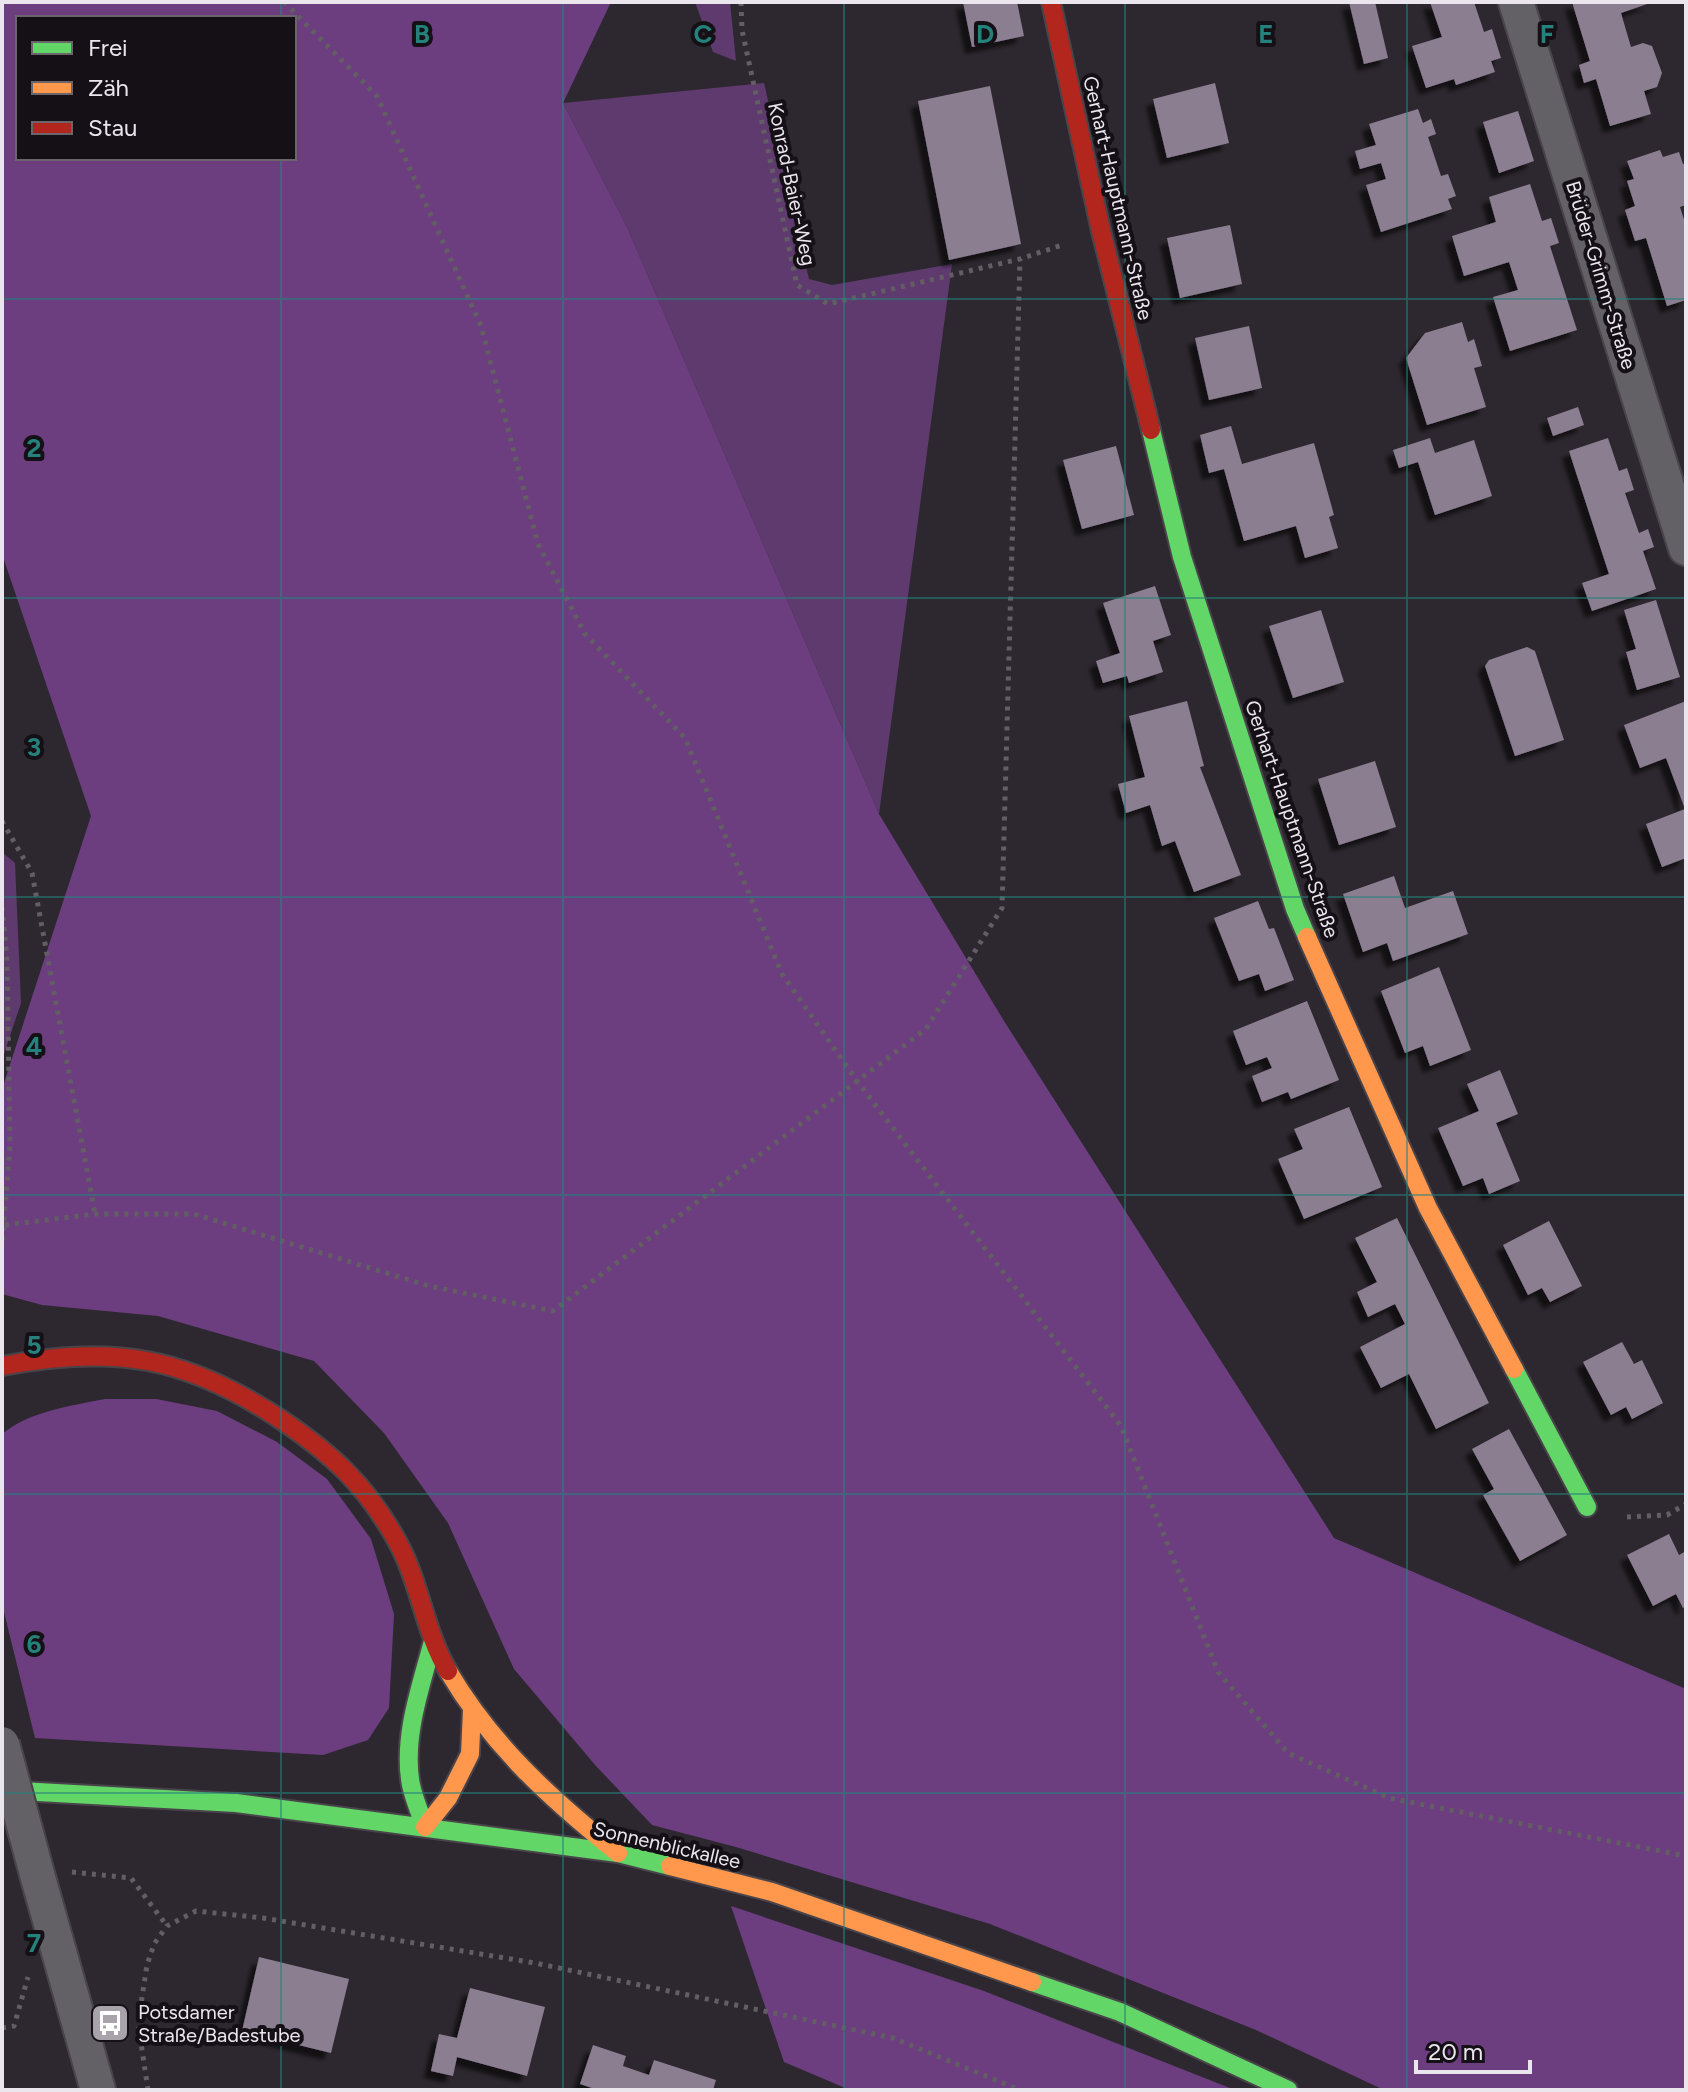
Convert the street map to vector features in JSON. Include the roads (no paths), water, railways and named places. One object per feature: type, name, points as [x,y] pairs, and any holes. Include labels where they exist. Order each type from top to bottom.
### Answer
[{"type":"main road","name":"Gerhart-Hauptmann-Straße","points":[[1051,2],[1101,231],[1182,557],[1295,909],[1428,1208],[1587,1507]]},
{"type":"main road","points":[[2,1366],[44,1358],[124,1358],[179,1367],[241,1394],[345,1466],[369,1497],[414,1576],[433,1641],[472,1710],[532,1782],[618,1853]]},
{"type":"main road","points":[[425,1827],[414,1799],[410,1776],[414,1719],[433,1641]]},
{"type":"main road","points":[[425,1827],[448,1798],[470,1754],[472,1710]]},
{"type":"main road","name":"Sonnenblickallee","points":[[2,1790],[236,1803],[618,1853],[772,1892],[1120,2012],[1288,2090]]},
{"type":"street","name":"Brüder-Grimm-Straße","points":[[1516,2],[1686,548]]},
{"type":"street","points":[[2,1744],[48,1873],[98,2090]]},
{"type":"place","name":"Potsdamer Straße/Badestube","points":[[110,2023]]}]
